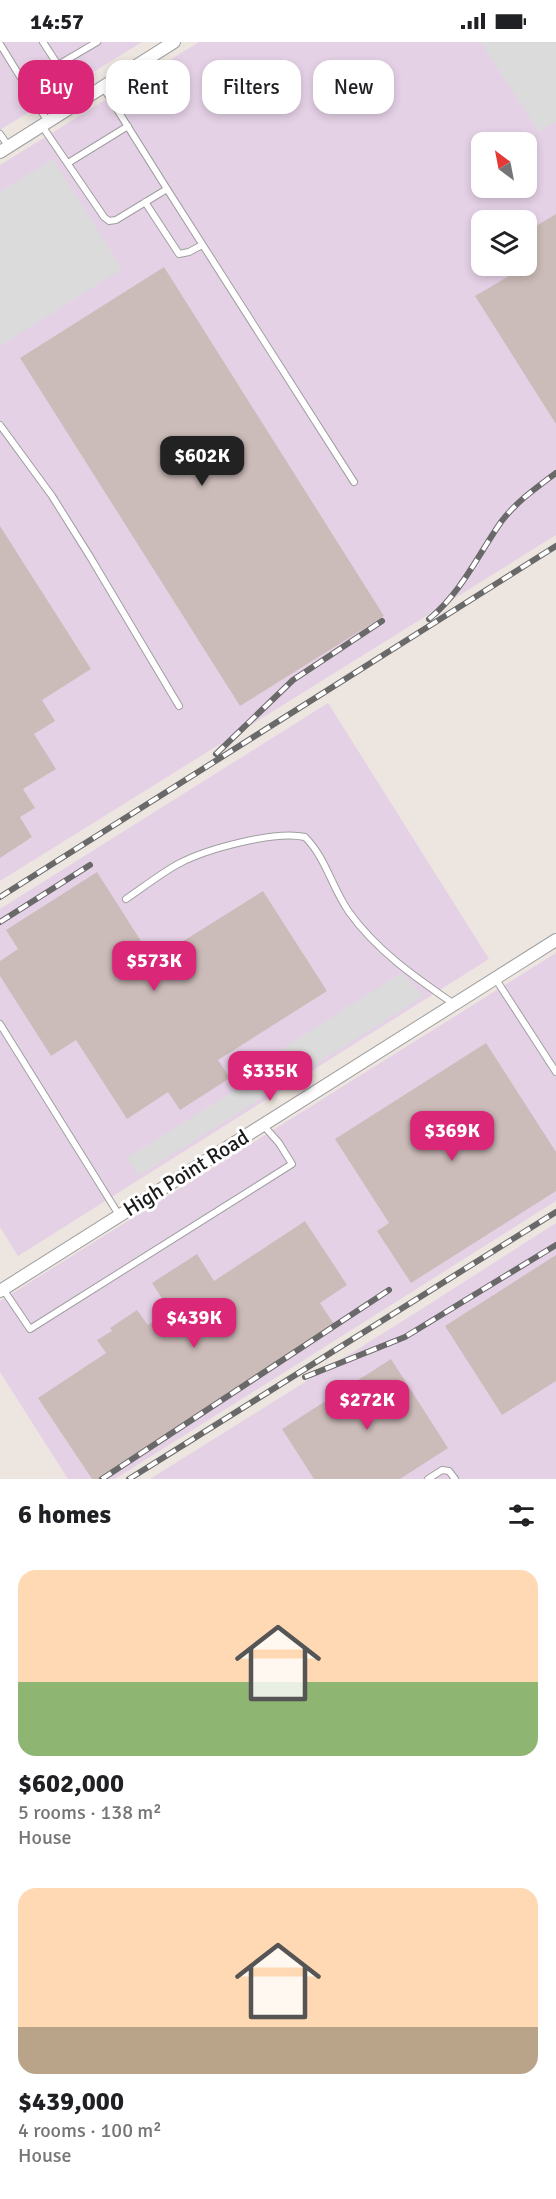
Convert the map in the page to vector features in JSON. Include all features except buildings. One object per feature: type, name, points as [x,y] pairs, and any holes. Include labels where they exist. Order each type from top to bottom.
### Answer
[{"type":"street","points":[[4,149],[174,42]]},
{"type":"street","name":"High Point Road","points":[[1,1290],[556,940]]},
{"type":"lane","points":[[43,42],[58,65],[97,42]]},
{"type":"lane","points":[[0,44],[68,164],[104,217],[109,221],[116,220],[167,189]]},
{"type":"lane","points":[[104,87],[354,482]]},
{"type":"lane","points":[[68,164],[128,126]]},
{"type":"lane","points":[[0,134],[4,149]]},
{"type":"lane","points":[[145,202],[179,254],[202,245]]},
{"type":"lane","points":[[0,425],[52,496],[179,706]]},
{"type":"lane","points":[[126,898],[181,862],[270,835],[294,834],[305,837],[322,860],[333,888],[368,936],[384,952],[454,1004]]},
{"type":"lane","points":[[495,978],[556,1072]]},
{"type":"lane","points":[[0,1024],[119,1215]]},
{"type":"lane","points":[[1,1290],[30,1329],[292,1164],[279,1143],[262,1124]]},
{"type":"lane","points":[[428,1479],[442,1470],[449,1471],[456,1479]]},
{"type":"shaded area","points":[[0,42],[142,42],[113,60],[106,60],[106,64],[94,72],[94,60],[18,60],[18,114],[26,114],[0,130]]},
{"type":"shaded area","points":[[199,42],[556,42],[556,535],[0,881],[0,165],[83,114],[94,114],[94,107],[106,99],[106,114],[190,114],[190,60],[170,60]]},
{"type":"shaded area","points":[[480,42],[556,42],[556,121],[539,132]]},
{"type":"shaded area","points":[[53,159],[122,269],[0,346],[0,192]]},
{"type":"shaded area","points":[[328,703],[489,959],[18,1256],[0,1227],[0,909]]},
{"type":"shaded area","points":[[556,953],[556,1201],[115,1479],[68,1479],[0,1372],[0,1301]]},
{"type":"shaded area","points":[[401,973],[424,996],[138,1176],[127,1158],[248,1082],[243,1074]]},
{"type":"shaded area","points":[[556,1223],[556,1479],[150,1479],[417,1312]]},
{"type":"railway","points":[[429,619],[451,598],[501,522],[513,508],[556,473]]},
{"type":"railway","points":[[0,897],[556,546]]},
{"type":"railway","points":[[216,754],[293,680],[382,621]]},
{"type":"railway","points":[[0,922],[90,865]]},
{"type":"railway","points":[[129,1479],[556,1212]]},
{"type":"railway","points":[[305,1377],[405,1337],[556,1245]]},
{"type":"railway","points":[[102,1479],[389,1290]]}]
